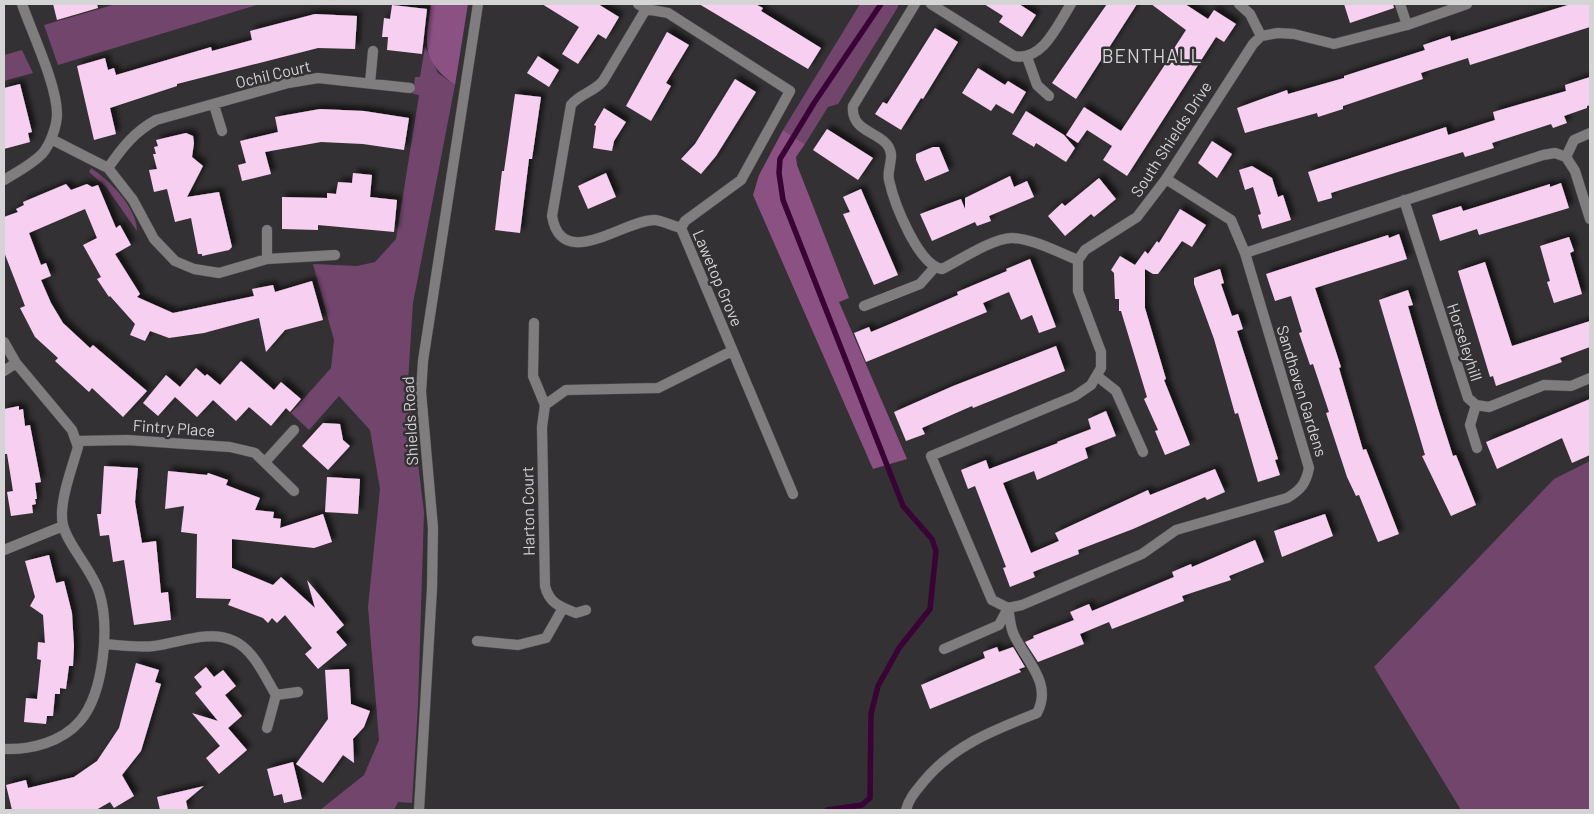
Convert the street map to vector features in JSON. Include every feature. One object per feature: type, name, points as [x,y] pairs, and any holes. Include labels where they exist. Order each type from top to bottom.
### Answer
[{"type":"street","points":[[4,180],[44,152],[51,139],[57,116],[55,95],[22,4]]},
{"type":"street","name":"Shields Road","points":[[419,810],[433,528],[421,392],[423,361],[478,4]]},
{"type":"street","points":[[915,4],[854,106],[852,114],[856,123],[888,147],[891,154],[889,182],[913,241],[924,259],[935,268],[942,269],[994,243],[1010,238],[1021,239],[1078,260],[1078,291],[1101,352],[1101,368],[1097,376],[1091,386],[1075,396],[931,456],[992,600],[1008,608]]},
{"type":"street","points":[[931,4],[1014,56],[1027,57],[1037,52],[1051,36],[1070,4]]},
{"type":"street","points":[[1239,4],[1250,14],[1261,36],[1278,33],[1294,34],[1334,44],[1406,25],[1467,4]]},
{"type":"street","points":[[1400,4],[1406,25]]},
{"type":"street","points":[[642,7],[603,81],[597,88],[576,98],[571,105],[552,216],[554,225],[562,235],[574,242],[588,242],[654,220],[681,228]]},
{"type":"street","name":"Lawetop Grove","points":[[642,7],[668,13],[790,91],[741,180],[685,220],[681,228],[793,494]]},
{"type":"street","name":"South Shields Drive","points":[[1078,260],[1085,250],[1137,217],[1166,179],[1235,70],[1261,36]]},
{"type":"street","points":[[370,83],[372,50]]},
{"type":"street","points":[[1027,57],[1037,85],[1049,96]]},
{"type":"street","name":"Ochil Court","points":[[108,168],[140,128],[156,120],[288,83],[318,78],[410,88]]},
{"type":"street","points":[[214,105],[222,131]]},
{"type":"street","points":[[1566,157],[1574,140],[1590,133]]},
{"type":"street","points":[[51,139],[108,168],[122,184],[154,240],[175,261],[194,269],[219,273],[268,259],[335,256]]},
{"type":"street","points":[[1166,179],[1232,220],[1245,252],[1543,155],[1555,153],[1566,157],[1576,171],[1590,219]]},
{"type":"street","name":"Horseleyhill","points":[[1404,200],[1468,398],[1476,404],[1489,407],[1544,385],[1571,386],[1590,378]]},
{"type":"street","points":[[267,230],[268,259]]},
{"type":"street","name":"Sandhaven Gardens","points":[[1008,608],[1022,605],[1142,554],[1176,530],[1288,498],[1300,490],[1307,479],[1309,468],[1245,252]]},
{"type":"street","points":[[864,306],[920,284],[935,268]]},
{"type":"street","name":"Harton Court","points":[[534,323],[533,376],[545,405],[542,428],[545,586],[547,596],[552,602],[563,608]]},
{"type":"street","points":[[4,342],[16,363],[72,430],[77,441],[78,447],[61,510],[63,526],[95,581],[100,594],[104,644],[95,691],[86,713],[79,722],[52,741],[18,750],[4,749]]},
{"type":"street","points":[[545,405],[566,390],[658,388],[732,351]]},
{"type":"street","points":[[4,371],[16,363]]},
{"type":"street","points":[[1097,376],[1116,390],[1143,452]]},
{"type":"street","points":[[1476,404],[1470,425],[1477,448]]},
{"type":"street","points":[[266,462],[294,430]]},
{"type":"street","name":"Fintry Place","points":[[77,441],[126,440],[230,446],[255,454],[266,462],[294,491]]},
{"type":"street","points":[[4,550],[63,526]]},
{"type":"street","points":[[477,641],[518,645],[546,638],[563,608],[576,613],[586,610]]},
{"type":"street","points":[[944,649],[999,625],[1008,608]]},
{"type":"street","points":[[906,810],[909,799],[939,764],[979,737],[1037,713],[1040,707],[1041,680],[1013,634],[1008,608]]},
{"type":"street","points":[[104,644],[153,646],[186,639],[210,637],[234,641],[254,659],[276,695],[267,728]]},
{"type":"street","points":[[276,695],[298,692]]},
{"type":"shaded area","points":[[116,4],[260,4],[58,65],[44,25]]},
{"type":"shaded area","points":[[431,4],[468,4],[455,85],[443,76],[430,58],[427,40]]},
{"type":"shaded area","points":[[860,4],[898,4],[898,7],[838,104],[828,107],[805,144],[783,130]]},
{"type":"shaded area","points":[[425,46],[438,73],[455,85],[413,303],[408,382],[424,512],[418,705],[412,803],[398,802],[394,810],[320,810],[364,775],[379,740],[368,607],[380,489],[370,430],[339,396],[309,430],[291,413],[331,368],[334,340],[313,264],[357,266],[375,262],[396,239],[419,95],[413,94],[415,77],[420,77]]},
{"type":"shaded area","points":[[22,50],[33,73],[4,81],[4,55]]},
{"type":"shaded area","points":[[783,130],[805,144],[796,157],[797,165],[849,298],[839,302],[907,459],[873,469],[753,195],[759,175]]},
{"type":"shaded area","points":[[91,168],[121,195],[136,222],[137,231],[106,187],[89,172]]},
{"type":"shaded area","points":[[1590,461],[1590,810],[1461,810],[1374,667],[1554,479]]},
{"type":"building","points":[[53,4],[97,4],[98,8],[57,20]]},
{"type":"building","points":[[542,4],[598,4],[619,17],[606,39],[598,34],[578,64],[562,54],[579,27]]},
{"type":"building","points":[[699,4],[755,4],[763,8],[761,11],[821,48],[808,69]]},
{"type":"building","points":[[984,4],[1019,4],[1036,15],[1022,37],[999,22],[1003,16]]},
{"type":"building","points":[[1107,4],[1137,4],[1076,99],[1052,83]]},
{"type":"building","points":[[1151,4],[1185,4],[1208,19],[1214,10],[1236,24],[1224,42],[1216,37],[1127,176],[1103,160],[1112,146],[1087,130],[1078,143],[1066,135],[1084,107],[1121,131],[1174,51],[1186,30]]},
{"type":"building","points":[[1344,4],[1393,4],[1394,8],[1350,23]]},
{"type":"building","points":[[1571,4],[1590,4],[1590,27],[1470,65],[1468,58],[1421,73],[1423,79],[1343,106],[1343,109],[1318,117],[1317,113],[1245,133],[1237,108],[1287,90],[1288,94],[1344,78],[1344,76],[1425,50],[1423,45],[1450,36],[1451,41]]},
{"type":"building","points":[[392,5],[427,9],[422,54],[387,50],[388,37],[382,37],[384,18],[390,19]]},
{"type":"building","points":[[315,14],[357,16],[355,49],[318,48],[177,84],[177,86],[110,108],[116,134],[94,140],[77,66],[105,58],[108,70],[114,68],[116,75],[211,47],[212,51],[252,40],[250,31]]},
{"type":"building","points":[[935,28],[958,42],[923,99],[921,98],[901,130],[875,114],[883,102],[887,104]]},
{"type":"building","points":[[667,32],[689,45],[666,83],[671,86],[651,121],[626,106]]},
{"type":"building","points":[[538,56],[559,70],[549,87],[527,73]]},
{"type":"building","points":[[978,68],[1005,85],[1008,81],[1026,92],[1013,114],[996,104],[991,111],[962,93]]},
{"type":"building","points":[[1590,77],[1590,105],[1587,108],[1564,116],[1567,123],[1553,128],[1551,124],[1492,143],[1494,148],[1465,157],[1463,152],[1331,193],[1332,198],[1318,202],[1308,172],[1446,127],[1448,135],[1495,120],[1493,112],[1566,91],[1565,85]]},
{"type":"building","points":[[735,79],[756,92],[716,156],[701,174],[681,159],[695,144]]},
{"type":"building","points":[[20,84],[32,132],[28,133],[30,142],[4,149],[4,88]]},
{"type":"building","points":[[515,94],[541,97],[532,159],[529,159],[520,233],[495,230],[502,171],[504,171]]},
{"type":"building","points":[[604,108],[626,122],[614,141],[612,151],[593,148],[596,126],[594,125]]},
{"type":"building","points":[[320,109],[364,111],[409,118],[404,150],[363,144],[321,142],[265,152],[271,174],[242,181],[238,165],[246,163],[240,141],[278,132],[275,117]]},
{"type":"building","points":[[1026,111],[1064,135],[1075,148],[1066,162],[1036,143],[1034,147],[1012,134]]},
{"type":"building","points":[[827,129],[873,158],[858,180],[813,150]]},
{"type":"building","points":[[186,133],[193,136],[192,157],[203,166],[187,197],[219,192],[232,247],[229,250],[202,256],[202,254],[198,254],[191,218],[175,222],[167,189],[154,192],[149,170],[157,169],[153,154],[156,154],[154,147],[158,146],[156,140]]},
{"type":"building","points":[[1212,141],[1232,154],[1217,178],[1198,163]]},
{"type":"building","points":[[933,147],[939,147],[949,171],[925,181],[916,160],[916,154]]},
{"type":"building","points":[[1252,166],[1272,178],[1278,197],[1283,195],[1291,220],[1262,229],[1258,215],[1261,214],[1253,187],[1245,190],[1239,170]]},
{"type":"building","points":[[353,173],[372,175],[370,197],[397,200],[394,232],[318,225],[318,230],[282,229],[282,197],[327,198],[327,193],[336,194],[338,182],[352,183]]},
{"type":"building","points":[[606,173],[616,197],[588,209],[578,186]]},
{"type":"building","points":[[1010,176],[1014,187],[1027,181],[1034,197],[989,216],[991,221],[977,226],[975,222],[932,241],[920,214],[961,199],[965,209],[965,198]]},
{"type":"building","points":[[1099,178],[1116,199],[1094,217],[1091,214],[1065,236],[1048,216],[1062,203],[1065,206]]},
{"type":"building","points":[[1561,183],[1569,208],[1479,235],[1477,229],[1440,241],[1432,215],[1461,206],[1463,211],[1550,184],[1550,187]]},
{"type":"building","points":[[66,184],[71,190],[87,184],[92,187],[98,185],[116,228],[120,225],[131,245],[115,254],[140,294],[137,297],[173,313],[254,296],[252,289],[273,285],[275,292],[312,281],[323,320],[285,330],[266,352],[259,318],[204,333],[169,338],[150,331],[145,341],[130,335],[135,324],[109,297],[97,279],[101,277],[83,245],[97,238],[85,209],[29,233],[41,265],[46,263],[51,276],[41,280],[51,303],[63,323],[90,348],[93,345],[147,391],[123,417],[92,388],[89,392],[55,361],[58,358],[35,337],[20,308],[25,306],[4,252],[4,217],[18,212],[16,209],[24,205],[23,202]]},
{"type":"building","points":[[861,189],[898,275],[874,285],[843,214],[850,212],[843,197]]},
{"type":"building","points":[[1180,209],[1206,225],[1192,247],[1182,241],[1158,274],[1153,274],[1145,269],[1145,308],[1166,379],[1164,380],[1190,445],[1165,455],[1155,431],[1158,430],[1144,399],[1147,397],[1121,311],[1119,311],[1119,299],[1115,299],[1114,273],[1111,270],[1120,256],[1135,265],[1145,251],[1148,254],[1157,241],[1159,243]]},
{"type":"building","points":[[1399,234],[1407,259],[1315,288],[1341,367],[1339,368],[1363,450],[1366,449],[1399,534],[1378,542],[1359,495],[1356,496],[1347,477],[1326,413],[1329,412],[1313,364],[1310,365],[1299,333],[1302,332],[1291,296],[1275,301],[1266,274],[1388,235],[1389,238]]},
{"type":"building","points":[[1569,237],[1574,251],[1570,253],[1582,294],[1554,303],[1547,282],[1550,281],[1540,246]]},
{"type":"building","points":[[1030,259],[1056,327],[1039,333],[1032,315],[1021,320],[1009,292],[983,303],[987,312],[866,362],[854,333],[869,327],[871,332],[902,319],[958,295],[957,292]]},
{"type":"building","points":[[1485,262],[1512,346],[1590,321],[1590,347],[1560,358],[1562,362],[1496,386],[1493,376],[1490,377],[1458,271]]},
{"type":"building","points":[[1220,269],[1224,283],[1221,284],[1232,316],[1238,314],[1243,329],[1237,331],[1278,459],[1275,460],[1280,475],[1258,482],[1238,413],[1235,414],[1214,339],[1194,284],[1194,278]]},
{"type":"building","points":[[1408,290],[1413,305],[1408,306],[1438,409],[1453,456],[1456,455],[1476,505],[1451,516],[1422,456],[1425,455],[1379,300]]},
{"type":"building","points":[[1056,346],[1065,371],[973,408],[972,406],[922,428],[925,434],[906,441],[894,412],[953,386]]},
{"type":"building","points":[[241,361],[274,390],[281,382],[301,399],[290,412],[286,408],[271,426],[249,407],[236,421],[213,400],[197,417],[175,397],[158,416],[143,403],[166,375],[180,387],[196,368],[220,385]]},
{"type":"building","points":[[1590,399],[1590,455],[1572,463],[1562,438],[1497,469],[1486,442]]},
{"type":"building","points":[[19,406],[19,410],[23,409],[25,426],[30,425],[41,482],[35,483],[37,499],[35,499],[36,504],[32,505],[33,513],[11,516],[7,492],[13,491],[7,454],[4,454],[4,409]]},
{"type":"building","points":[[1106,411],[1116,436],[1085,448],[1088,458],[1037,480],[1034,471],[1003,483],[1031,553],[1059,541],[1055,533],[1148,490],[1150,495],[1215,469],[1225,492],[1207,500],[1205,497],[1133,529],[1078,550],[1079,554],[1033,572],[1035,577],[1010,587],[1003,568],[1006,567],[975,486],[968,489],[961,470],[986,460],[989,469],[1058,443],[1091,429],[1088,419]]},
{"type":"building","points":[[323,423],[340,424],[343,440],[350,446],[328,470],[302,446]]},
{"type":"building","points":[[104,466],[138,468],[135,502],[142,543],[156,541],[161,593],[168,592],[171,620],[134,625],[124,560],[113,562],[109,535],[100,536],[97,514],[101,514]]},
{"type":"building","points":[[168,471],[207,475],[208,473],[228,480],[226,485],[260,498],[255,510],[274,512],[273,518],[281,519],[280,528],[323,514],[332,542],[314,548],[232,539],[232,568],[273,585],[281,577],[315,608],[307,580],[344,625],[336,632],[347,645],[318,669],[305,654],[312,648],[285,615],[277,623],[272,618],[268,623],[263,618],[228,605],[231,599],[196,598],[197,534],[181,532],[184,506],[165,509]]},
{"type":"building","points":[[327,477],[360,479],[358,514],[325,512]]},
{"type":"building","points":[[1325,514],[1333,536],[1282,557],[1274,531]]},
{"type":"building","points":[[1255,540],[1264,562],[1229,576],[1231,580],[1182,596],[1184,601],[1112,629],[1109,622],[1080,634],[1084,644],[1038,662],[1025,642],[1034,638],[1033,636],[1074,620],[1070,612],[1089,604],[1092,611],[1174,577],[1172,572],[1191,564],[1192,567]]},
{"type":"building","points":[[49,555],[56,583],[64,581],[72,613],[74,646],[73,666],[69,666],[66,689],[60,688],[60,694],[55,694],[53,716],[47,716],[46,724],[24,722],[26,698],[37,699],[41,660],[37,659],[38,642],[45,643],[43,615],[30,606],[35,597],[25,561]]},
{"type":"building","points":[[997,647],[999,652],[1013,647],[1025,667],[1019,669],[1021,672],[930,709],[921,685],[985,658],[983,652]]},
{"type":"building","points":[[136,663],[159,670],[155,682],[161,684],[141,751],[122,775],[134,796],[114,808],[110,802],[96,810],[12,810],[6,785],[26,780],[28,788],[74,777],[97,761],[119,728]]},
{"type":"building","points":[[206,667],[214,677],[223,670],[236,686],[225,695],[242,716],[228,728],[247,750],[219,774],[206,758],[220,746],[192,713],[218,721],[195,693],[202,687],[194,677]]},
{"type":"building","points":[[349,669],[351,704],[370,711],[364,727],[353,739],[354,763],[343,755],[323,783],[296,764],[328,719],[325,670]]},
{"type":"building","points":[[293,762],[302,799],[284,803],[282,794],[274,796],[267,769]]},
{"type":"building","points":[[204,786],[186,801],[188,810],[160,810],[157,797]]},
{"type":"waterway","points":[[827,810],[862,805],[870,798],[871,714],[878,686],[899,648],[930,609],[936,551],[932,539],[903,506],[783,200],[779,173],[780,159],[814,103],[881,4]]},
{"type":"district","name":"BENTHALL","points":[[1152,56]]}]
